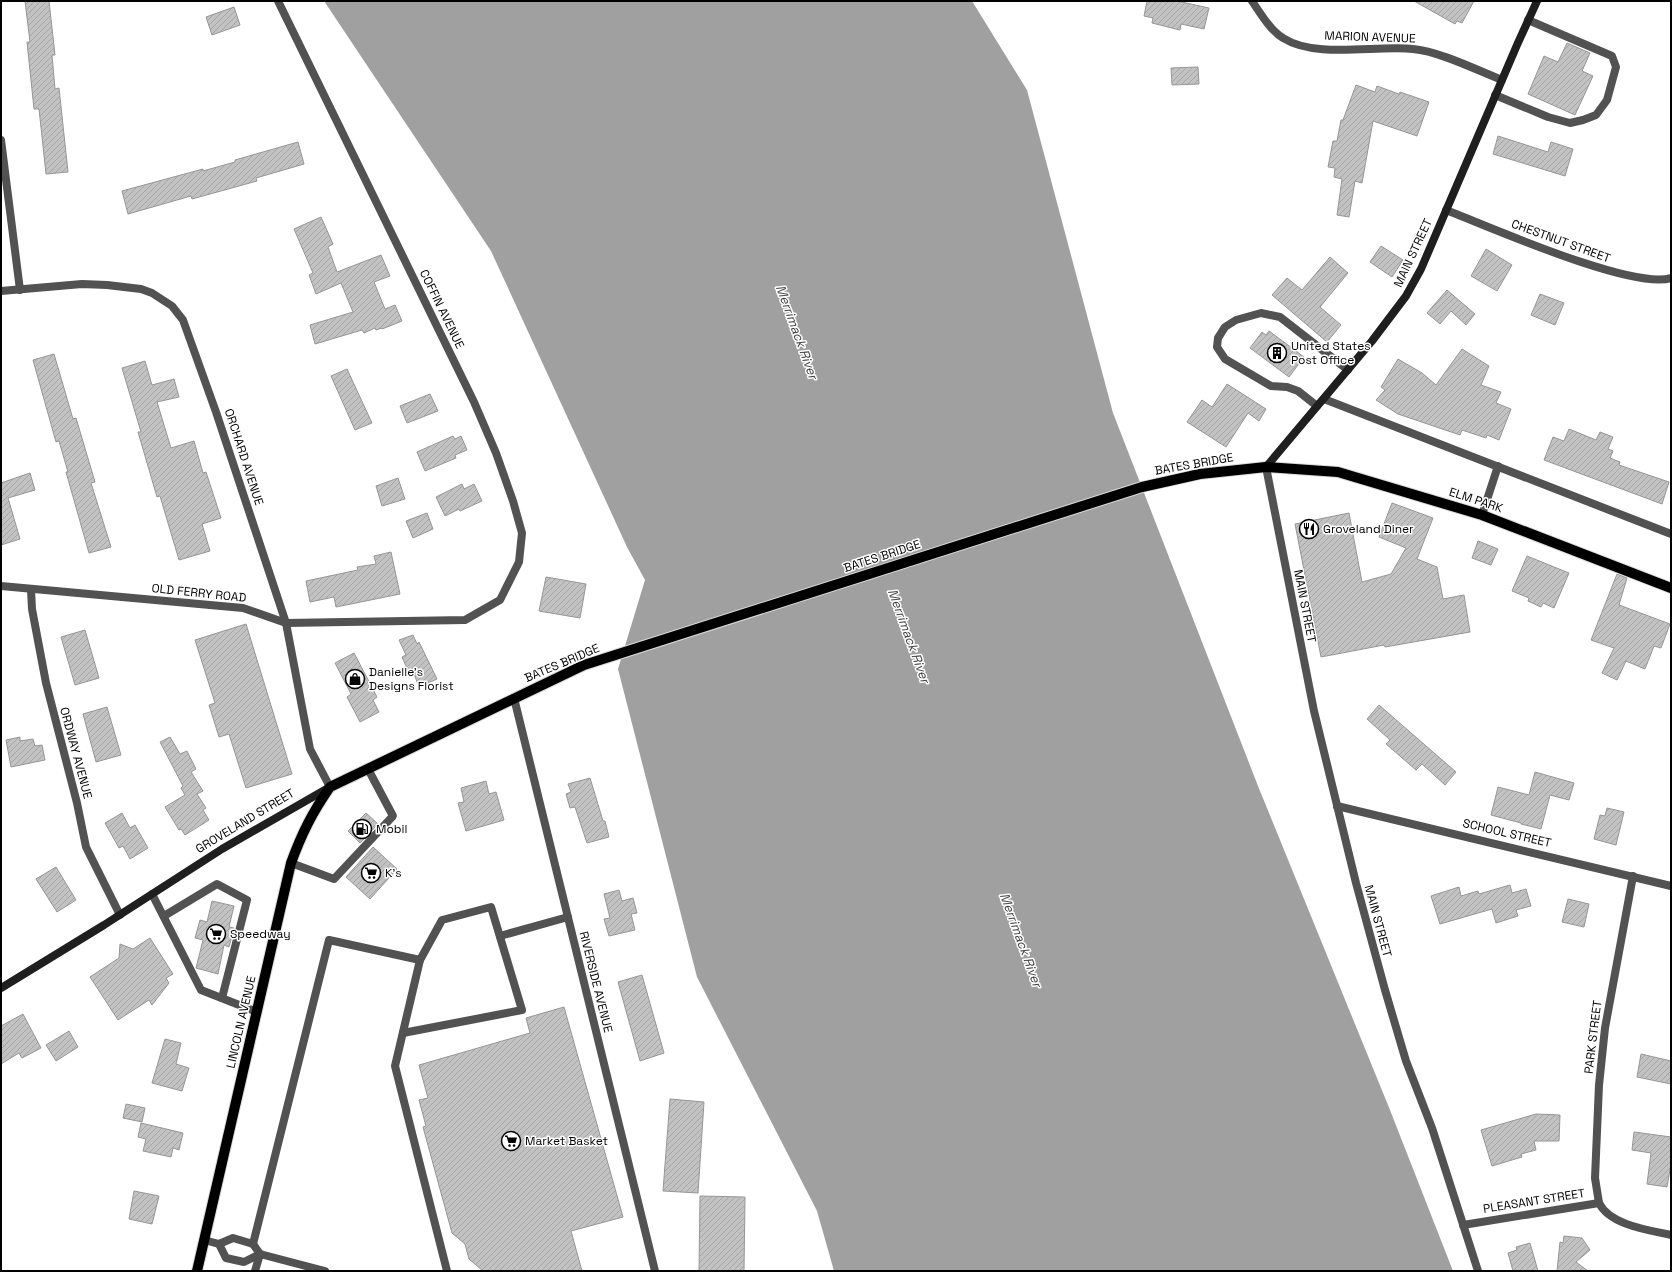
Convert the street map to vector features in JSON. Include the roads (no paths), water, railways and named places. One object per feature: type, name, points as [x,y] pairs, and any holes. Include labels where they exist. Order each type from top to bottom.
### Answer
[{"type":"main road","name":"MAIN STREET","points":[[1266,467],[1372,341],[1406,296],[1422,269],[1495,95],[1537,1]]},
{"type":"main road","name":"BATES BRIDGE","points":[[514,698],[584,665],[1142,487],[1200,474],[1266,467]]},
{"type":"main road","name":"ELM PARK","points":[[1266,467],[1338,472],[1482,515],[1671,588]]},
{"type":"main road","name":"GROVELAND STREET","points":[[1,988],[120,915],[222,849],[330,787],[514,698]]},
{"type":"main road","name":"LINCOLN AVENUE","points":[[197,1271],[291,863],[302,833],[315,809],[330,787]]},
{"type":"street","name":"COFFIN AVENUE","points":[[278,1],[474,402],[496,453],[513,501],[522,533],[519,562],[500,600],[465,620]]},
{"type":"street","name":"MARION AVENUE","points":[[1252,1],[1272,28],[1282,38],[1305,47],[1414,49],[1437,55],[1502,80]]},
{"type":"street","points":[[1495,95],[1548,117],[1570,123],[1596,115],[1606,100],[1616,67],[1612,56],[1528,20]]},
{"type":"street","points":[[1,140],[20,290]]},
{"type":"street","name":"CHESTNUT STREET","points":[[1446,210],[1546,249],[1626,276],[1647,279],[1671,278]]},
{"type":"street","name":"ORCHARD AVENUE","points":[[1,291],[82,284],[120,286],[141,289],[172,306],[183,320],[203,375],[286,623],[310,749],[330,787]]},
{"type":"street","points":[[1317,406],[1298,391],[1287,387],[1271,386],[1225,359],[1217,347],[1218,338],[1225,327],[1236,320],[1261,313],[1280,318],[1348,370]]},
{"type":"street","points":[[1324,399],[1671,534]]},
{"type":"street","points":[[1482,515],[1498,466]]},
{"type":"street","name":"MAIN STREET","points":[[1266,467],[1314,711],[1385,990],[1406,1061],[1432,1128],[1478,1271]]},
{"type":"street","name":"OLD FERRY ROAD","points":[[1,586],[31,590],[243,608],[286,623],[465,620]]},
{"type":"street","name":"ORDWAY AVENUE","points":[[31,590],[32,609],[46,683],[77,803],[86,847],[120,915]]},
{"type":"street","name":"RIVERSIDE AVENUE","points":[[514,698],[655,1271]]},
{"type":"street","points":[[291,863],[334,879],[394,816],[368,769]]},
{"type":"street","name":"SCHOOL STREET","points":[[1337,806],[1671,886]]},
{"type":"street","name":"PARK STREET","points":[[1599,1203],[1595,1178],[1599,1085],[1605,1028],[1632,876]]},
{"type":"street","points":[[164,916],[217,884],[247,900],[222,998]]},
{"type":"street","points":[[152,894],[201,990],[257,1012]]},
{"type":"street","points":[[403,1033],[522,1010],[491,907],[442,920],[420,960],[395,1066],[447,1271]]},
{"type":"street","points":[[500,936],[568,917]]},
{"type":"street","points":[[253,1244],[330,940],[420,960]]},
{"type":"street","name":"PLEASANT STREET","points":[[1463,1225],[1599,1203],[1603,1211],[1618,1221],[1671,1235]]},
{"type":"street","points":[[204,1240],[220,1244],[233,1238],[253,1244],[260,1254],[325,1271]]},
{"type":"street","points":[[220,1244],[226,1258],[244,1262],[260,1254]]},
{"type":"street","points":[[255,1271],[260,1254]]},
{"type":"water","name":"Merrimack River","points":[[324,1],[972,1],[1027,90],[1113,413],[1258,786],[1390,1110],[1453,1271],[834,1271],[817,1211],[697,977],[618,669],[645,580],[627,547],[491,251]]},
{"type":"place","name":"United States Post Office","points":[[1277,353]]},
{"type":"place","name":"Groveland Diner","points":[[1309,529]]},
{"type":"place","name":"Danielle's Designs Florist","points":[[355,679]]},
{"type":"place","name":"Mobil","points":[[362,829]]},
{"type":"place","name":"K's","points":[[371,873]]},
{"type":"place","name":"Speedway","points":[[216,934]]},
{"type":"place","name":"Market Basket","points":[[511,1141]]}]
